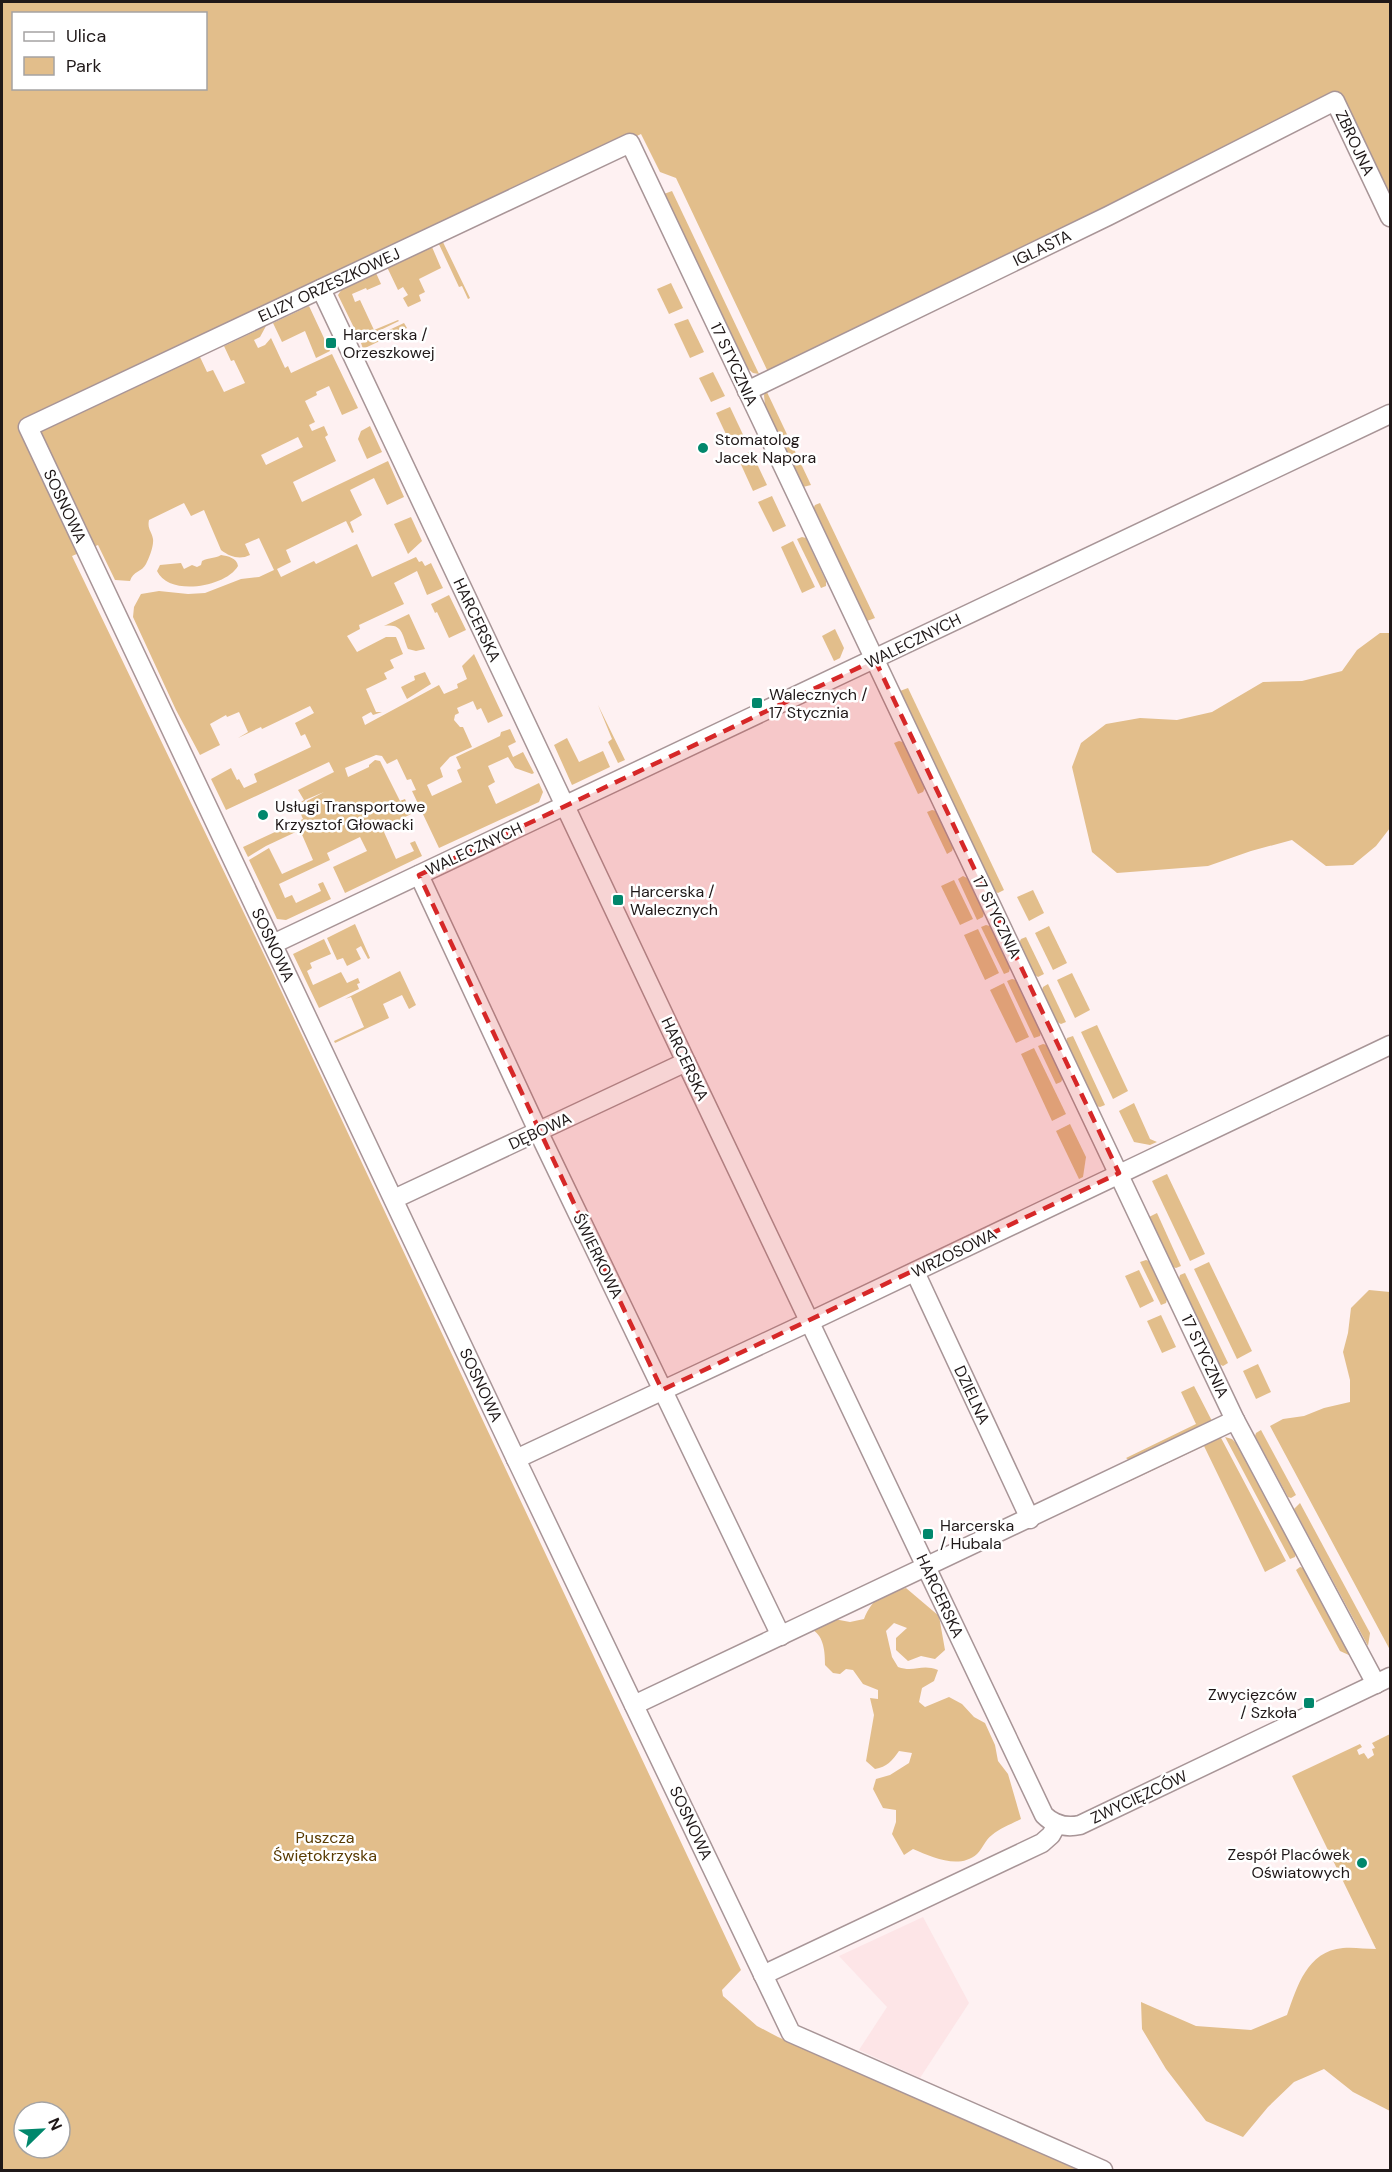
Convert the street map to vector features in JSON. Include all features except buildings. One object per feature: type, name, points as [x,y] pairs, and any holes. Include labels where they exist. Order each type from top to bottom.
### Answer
[{"type":"street","name":"ZBROJNA","points":[[1335,101],[1390,217]]},
{"type":"street","name":"IGLASTA","points":[[747,391],[1097,221],[1335,101]]},
{"type":"street","name":"17 STYCZNIA","points":[[630,143],[1235,1420],[1383,1681]]},
{"type":"street","name":"ELIZY ORZESZKOWEJ","points":[[28,427],[630,143]]},
{"type":"street","name":"HARCERSKA","points":[[321,289],[1041,1810],[1047,1818],[1057,1824]]},
{"type":"street","name":"WALECZNYCH","points":[[273,944],[1390,414]]},
{"type":"street","name":"SOSNOWA","points":[[28,427],[516,1459],[791,2033],[1103,2170]]},
{"type":"street","name":"ŚWIERKOWA","points":[[419,875],[538,1131],[781,1636]]},
{"type":"street","name":"WRZOSOWA","points":[[516,1459],[915,1272],[1390,1045]]},
{"type":"street","name":"DĘBOWA","points":[[394,1199],[686,1062]]},
{"type":"street","name":"DZIELNA","points":[[915,1272],[1030,1519]]},
{"type":"street","points":[[634,1705],[1235,1420]]},
{"type":"street","name":"ZWYCIĘZCÓW","points":[[1057,1824],[1072,1827],[1080,1825],[1383,1681]]},
{"type":"street","points":[[763,1975],[1042,1843],[1051,1835],[1057,1824]]},
{"type":"highlighted area","points":[[875,660],[1119,1173],[662,1390],[419,875]]},
{"type":"shaded area","points":[[923,1917],[969,2003],[920,2078],[859,2050],[887,2007],[839,1956]]},
{"type":"green space","name":"Puszcza Świętokrzyska","points":[[2,2],[1390,2],[1390,214],[1336,99],[768,372],[676,178],[660,172],[641,134],[150,368],[155,378],[200,357],[207,372],[213,370],[224,392],[245,383],[224,346],[266,326],[260,337],[254,340],[258,348],[265,345],[271,338],[285,368],[288,366],[291,373],[332,354],[358,408],[342,415],[329,386],[316,392],[317,395],[305,401],[315,422],[309,425],[312,431],[324,426],[328,435],[325,437],[336,461],[293,482],[302,502],[388,461],[404,497],[387,505],[374,478],[350,490],[362,515],[350,522],[354,532],[352,533],[346,521],[286,550],[291,562],[277,569],[281,577],[314,561],[316,564],[357,544],[372,577],[416,557],[425,566],[431,563],[443,588],[427,595],[417,571],[394,583],[404,604],[359,625],[360,629],[347,636],[357,652],[386,637],[396,637],[403,654],[390,660],[394,668],[384,673],[387,679],[366,689],[376,712],[382,712],[373,715],[371,712],[362,717],[365,725],[439,685],[444,694],[458,688],[457,684],[467,679],[462,666],[474,654],[503,716],[488,723],[481,708],[477,710],[473,701],[457,708],[459,713],[455,715],[454,720],[460,727],[463,727],[472,747],[450,757],[440,768],[443,777],[427,785],[432,796],[462,782],[457,770],[461,768],[456,757],[510,729],[516,742],[508,746],[513,757],[523,752],[534,773],[515,768],[508,757],[488,766],[495,782],[488,786],[496,804],[539,783],[543,792],[539,802],[439,848],[412,791],[416,790],[411,779],[407,780],[397,759],[387,764],[382,756],[376,755],[345,768],[348,777],[369,767],[375,760],[380,761],[400,801],[405,799],[411,814],[389,825],[390,829],[384,832],[396,859],[414,851],[410,843],[415,841],[422,856],[345,893],[333,867],[367,851],[360,837],[327,853],[330,860],[279,884],[285,898],[292,895],[296,903],[321,891],[318,884],[323,882],[331,899],[286,920],[277,919],[249,860],[269,848],[282,874],[313,860],[300,830],[248,857],[243,847],[303,819],[299,810],[306,806],[307,801],[324,792],[305,800],[303,805],[301,802],[304,800],[298,790],[334,772],[329,762],[226,810],[211,779],[231,768],[244,788],[257,782],[254,774],[311,747],[305,734],[301,736],[295,723],[314,713],[310,706],[238,738],[248,732],[239,712],[227,717],[226,715],[210,724],[220,745],[200,755],[176,710],[133,617],[134,607],[141,594],[159,591],[205,593],[241,579],[259,577],[274,570],[259,538],[245,544],[250,555],[235,557],[228,554],[221,550],[204,510],[191,516],[184,503],[149,520],[153,539],[151,552],[144,567],[133,575],[130,581],[115,580],[98,545],[72,556],[269,965],[741,1970],[722,1990],[723,1996],[757,2026],[1080,2170],[2,2170]],"holes":[[[298,437],[303,447],[266,465],[261,455]]]},
{"type":"green space","points":[[672,191],[759,374],[747,368],[664,194]]},
{"type":"green space","points":[[441,238],[470,298],[468,299],[462,286],[459,287],[437,240]]},
{"type":"green space","points":[[432,247],[441,268],[419,279],[425,292],[419,295],[421,301],[408,307],[403,298],[408,295],[403,287],[398,290],[387,267]]},
{"type":"green space","points":[[376,273],[381,284],[352,294],[355,302],[360,300],[374,330],[399,321],[360,340],[338,295],[342,289]]},
{"type":"green space","points":[[671,283],[683,308],[669,314],[657,289]]},
{"type":"green space","points":[[309,306],[330,351],[316,358],[305,331],[282,342],[273,323]]},
{"type":"green space","points":[[688,319],[704,352],[690,358],[674,324]]},
{"type":"green space","points":[[404,323],[407,328],[363,349],[361,343]]},
{"type":"green space","points":[[713,372],[725,396],[711,402],[699,378]]},
{"type":"green space","points":[[766,390],[811,485],[803,487],[765,406]]},
{"type":"green space","points":[[730,407],[746,441],[732,447],[716,413]]},
{"type":"green space","points":[[370,426],[382,452],[367,459],[358,439],[361,431]]},
{"type":"green space","points":[[751,451],[767,485],[753,491],[738,458]]},
{"type":"green space","points":[[772,496],[786,526],[773,532],[758,502]]},
{"type":"green space","points":[[820,503],[875,618],[867,621],[813,509]]},
{"type":"green space","points":[[411,517],[422,541],[408,554],[394,524]]},
{"type":"green space","points":[[806,538],[826,581],[826,586],[821,588],[797,539]]},
{"type":"green space","points":[[793,541],[815,587],[802,593],[781,547]]},
{"type":"green space","points":[[221,555],[234,559],[238,566],[232,573],[210,584],[185,586],[173,584],[163,579],[157,571],[160,565],[181,563],[184,569],[192,565],[197,567],[202,561]]},
{"type":"green space","points":[[449,595],[466,630],[449,638],[431,604]]},
{"type":"green space","points":[[409,614],[425,649],[416,651],[408,649],[398,628],[384,626]]},
{"type":"green space","points":[[835,629],[844,648],[840,658],[834,661],[822,636]]},
{"type":"green space","points":[[1380,633],[1390,633],[1390,828],[1376,846],[1353,865],[1326,866],[1292,840],[1208,866],[1117,873],[1092,852],[1072,767],[1081,743],[1106,724],[1140,718],[1177,720],[1212,712],[1263,682],[1302,681],[1342,671],[1357,650]]},
{"type":"green space","points":[[425,672],[431,684],[407,699],[401,687],[415,680],[414,676]]},
{"type":"green space","points":[[908,688],[1004,890],[998,893],[994,891],[900,691]]},
{"type":"green space","points":[[598,705],[625,760],[618,763],[608,742],[612,739]]},
{"type":"green space","points":[[567,738],[579,762],[603,751],[610,767],[572,785],[554,745]]},
{"type":"green space","points":[[903,742],[925,788],[923,792],[918,794],[894,743]]},
{"type":"green space","points":[[936,811],[953,848],[947,854],[927,812]]},
{"type":"green space","points":[[963,876],[967,878],[984,913],[983,917],[977,920],[958,879]]},
{"type":"green space","points":[[954,880],[973,919],[960,925],[941,886]]},
{"type":"green space","points":[[1033,890],[1044,913],[1029,921],[1017,897]]},
{"type":"green space","points":[[355,924],[370,958],[368,959],[361,946],[356,949],[361,959],[347,966],[343,958],[337,960],[327,938]]},
{"type":"green space","points":[[990,926],[1010,968],[1009,972],[1004,974],[981,927]]},
{"type":"green space","points":[[1049,926],[1067,963],[1053,970],[1035,933]]},
{"type":"green space","points":[[978,929],[999,973],[985,980],[964,935]]},
{"type":"green space","points":[[1026,937],[1044,974],[1038,977],[1019,943]]},
{"type":"green space","points":[[324,939],[331,954],[310,963],[312,968],[307,971],[313,985],[341,972],[347,983],[358,978],[360,983],[357,984],[359,989],[319,1008],[293,954]]},
{"type":"green space","points":[[400,971],[416,1005],[409,1009],[402,995],[383,1004],[389,1018],[335,1043],[334,1041],[364,1027],[351,997],[345,999]]},
{"type":"green space","points":[[1072,973],[1090,1010],[1075,1018],[1057,980]]},
{"type":"green space","points":[[1016,980],[1041,1032],[1040,1036],[1034,1038],[1007,981]]},
{"type":"green space","points":[[1004,983],[1029,1037],[1016,1043],[990,990]]},
{"type":"green space","points":[[1048,984],[1066,1022],[1061,1024],[1057,1022],[1042,990]]},
{"type":"green space","points":[[1097,1025],[1128,1091],[1113,1099],[1081,1032]]},
{"type":"green space","points":[[1073,1036],[1105,1105],[1096,1106],[1066,1042],[1067,1038]]},
{"type":"green space","points":[[1047,1045],[1063,1078],[1056,1084],[1038,1046]]},
{"type":"green space","points":[[1034,1048],[1066,1114],[1052,1121],[1021,1054]]},
{"type":"green space","points":[[1134,1103],[1150,1139],[1157,1142],[1150,1145],[1134,1142],[1119,1111]]},
{"type":"green space","points":[[1070,1124],[1086,1157],[1083,1177],[1079,1179],[1056,1131]]},
{"type":"green space","points":[[1167,1174],[1205,1254],[1190,1261],[1152,1181]]},
{"type":"green space","points":[[1157,1213],[1181,1266],[1176,1268],[1173,1267],[1149,1217]]},
{"type":"green space","points":[[1149,1261],[1167,1299],[1166,1303],[1161,1305],[1140,1262]]},
{"type":"green space","points":[[1209,1262],[1252,1351],[1237,1359],[1194,1269]]},
{"type":"green space","points":[[1139,1270],[1154,1301],[1140,1308],[1125,1276]]},
{"type":"green space","points":[[1185,1273],[1228,1363],[1223,1366],[1219,1364],[1179,1279],[1180,1275]]},
{"type":"green space","points":[[1369,1290],[1390,1292],[1390,1650],[1270,1426],[1283,1419],[1304,1416],[1324,1408],[1350,1402],[1350,1380],[1343,1352],[1351,1308]]},
{"type":"green space","points":[[1161,1315],[1176,1347],[1162,1353],[1147,1321]]},
{"type":"green space","points":[[1258,1364],[1271,1392],[1256,1399],[1243,1371]]},
{"type":"green space","points":[[1194,1386],[1212,1421],[1131,1462],[1126,1458],[1196,1424],[1181,1392]]},
{"type":"green space","points":[[1261,1430],[1296,1495],[1291,1498],[1288,1497],[1255,1436]]},
{"type":"green space","points":[[1220,1436],[1286,1561],[1265,1572],[1204,1446],[1126,1483],[1127,1479]]},
{"type":"green space","points":[[1225,1437],[1232,1439],[1239,1446],[1296,1553],[1295,1557],[1290,1559]]},
{"type":"green space","points":[[1300,1503],[1370,1633],[1368,1646],[1294,1509]]},
{"type":"green space","points":[[1300,1567],[1304,1568],[1351,1656],[1340,1651],[1296,1570]]},
{"type":"green space","points":[[906,1588],[939,1616],[945,1650],[935,1659],[921,1656],[908,1661],[896,1650],[896,1638],[907,1628],[894,1623],[886,1631],[892,1657],[898,1667],[904,1669],[927,1667],[938,1670],[934,1681],[922,1688],[919,1702],[925,1707],[949,1697],[962,1704],[974,1717],[985,1723],[995,1745],[998,1761],[1008,1774],[1021,1819],[1002,1828],[988,1839],[977,1854],[962,1861],[945,1860],[913,1849],[904,1855],[892,1834],[896,1822],[896,1810],[883,1808],[873,1789],[876,1779],[890,1775],[909,1763],[912,1753],[899,1751],[889,1763],[875,1769],[866,1761],[874,1715],[870,1698],[878,1699],[878,1690],[863,1684],[853,1670],[846,1669],[840,1674],[833,1673],[825,1665],[822,1641],[813,1630],[834,1619],[850,1622],[864,1619],[871,1606],[880,1597]]},
{"type":"green space","points":[[1390,1734],[1390,2111],[1353,2092],[1324,2069],[1294,2082],[1268,2107],[1243,2137],[1206,2121],[1166,2069],[1142,2029],[1141,2002],[1196,2026],[1251,2030],[1287,2015],[1305,1972],[1320,1956],[1343,1948],[1376,1949],[1292,1776],[1360,1744],[1362,1747],[1357,1750],[1359,1755],[1364,1753],[1368,1759],[1374,1755],[1372,1749],[1375,1748],[1372,1743]]},
{"type":"place","name":"Harcerska / Orzeszkowej","points":[[331,343]]},
{"type":"place","name":"Stomatolog Jacek Napora","points":[[703,448]]},
{"type":"place","name":"Walecznych / 17 Stycznia","points":[[757,703]]},
{"type":"place","name":"Usługi Transportowe Krzysztof Głowacki","points":[[263,815]]},
{"type":"place","name":"Harcerska / Walecznych","points":[[618,900]]},
{"type":"place","name":"Harcerska / Hubala","points":[[928,1534]]},
{"type":"place","name":"Zwycięzców / Szkoła","points":[[1309,1703]]},
{"type":"place","name":"Zespół Placówek Oświatowych","points":[[1362,1863]]}]
